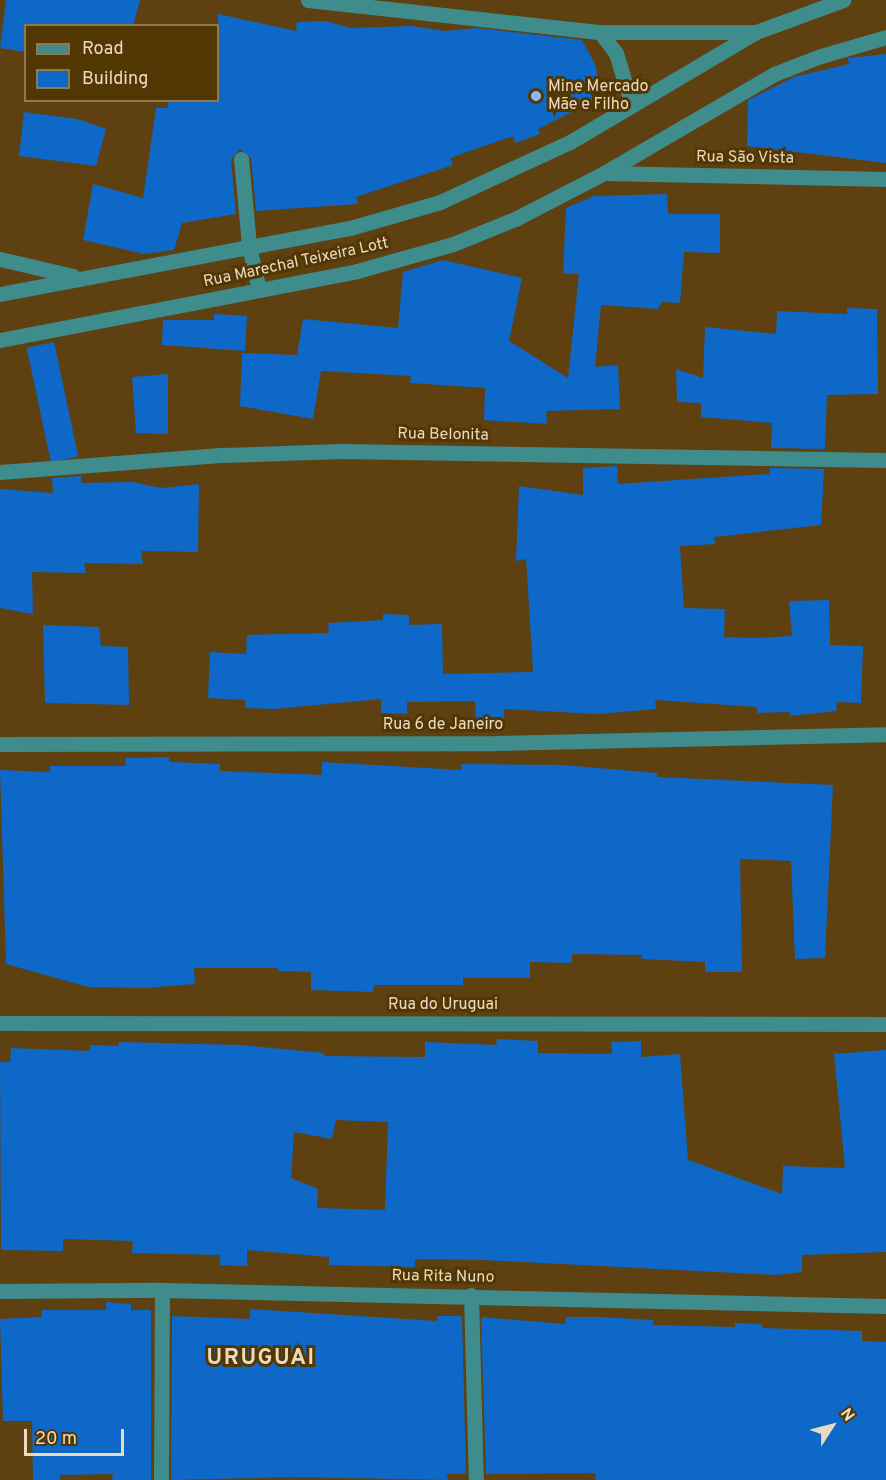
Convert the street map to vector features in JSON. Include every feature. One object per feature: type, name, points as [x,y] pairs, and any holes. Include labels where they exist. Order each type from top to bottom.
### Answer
[{"type":"street","points":[[308,0],[600,32],[756,32],[843,0]]},
{"type":"street","points":[[600,32],[616,54],[632,106]]},
{"type":"street","name":"Rua Marechal Teixeira Lott","points":[[0,294],[350,228],[440,202],[570,142],[756,32]]},
{"type":"street","name":"Rua Marechal Teixeira Lott","points":[[0,340],[357,271],[453,244],[515,219],[604,173],[774,75],[821,56],[886,37]]},
{"type":"street","points":[[241,159],[249,246],[259,290]]},
{"type":"street","name":"Rua São Vista","points":[[604,173],[886,179]]},
{"type":"street","points":[[0,259],[78,278]]},
{"type":"street","name":"Rua Belonita","points":[[0,472],[223,455],[341,451],[886,460]]},
{"type":"street","name":"Rua 6 de Janeiro","points":[[0,744],[496,743],[886,734]]},
{"type":"street","name":"Rua do Uruguai","points":[[0,1023],[886,1024]]},
{"type":"street","points":[[161,1480],[162,1290]]},
{"type":"street","name":"Rua Rita Nuno","points":[[0,1291],[162,1290],[471,1295],[886,1306]]},
{"type":"street","points":[[471,1295],[476,1480]]},
{"type":"building","points":[[6,0],[140,0],[134,24],[24,24],[24,52],[0,48]]},
{"type":"building","points":[[218,14],[296,31],[297,22],[325,21],[351,28],[411,26],[446,31],[476,28],[582,40],[596,66],[598,83],[591,102],[538,129],[540,134],[515,143],[513,136],[450,158],[453,165],[356,197],[358,204],[256,211],[251,158],[240,149],[231,159],[236,214],[182,223],[174,250],[144,254],[83,240],[93,184],[143,198],[156,108],[167,108],[168,102],[219,102]]},
{"type":"building","points":[[886,54],[886,163],[747,146],[748,100],[794,77],[849,64],[848,58]]},
{"type":"building","points":[[24,112],[77,119],[106,129],[96,166],[19,156]]},
{"type":"building","points":[[667,194],[668,214],[720,214],[720,253],[684,252],[680,303],[662,302],[658,309],[601,305],[595,367],[618,365],[620,409],[546,411],[547,424],[484,420],[485,388],[410,383],[411,376],[321,371],[313,419],[240,406],[242,353],[297,355],[303,319],[398,328],[403,272],[443,260],[522,278],[509,341],[568,378],[579,274],[563,274],[566,208],[594,196]]},
{"type":"building","points":[[847,308],[877,309],[878,394],[827,395],[825,449],[771,448],[772,423],[701,417],[701,403],[677,402],[676,369],[703,378],[705,327],[776,334],[777,311],[847,314]]},
{"type":"building","points":[[214,314],[247,316],[245,351],[162,345],[163,320],[214,320]]},
{"type":"building","points":[[54,342],[78,456],[51,462],[27,348]]},
{"type":"building","points":[[168,374],[168,434],[136,433],[132,377]]},
{"type":"building","points":[[617,466],[618,484],[769,474],[770,468],[824,469],[821,525],[714,537],[715,544],[680,546],[684,608],[725,609],[724,637],[757,638],[792,636],[789,601],[829,600],[830,645],[863,646],[861,703],[837,702],[836,711],[790,716],[790,712],[757,713],[757,707],[655,700],[656,709],[598,714],[504,709],[504,720],[476,722],[475,701],[407,702],[407,714],[381,713],[381,699],[273,709],[245,708],[245,700],[208,698],[210,652],[246,654],[247,635],[329,633],[328,623],[383,620],[383,614],[409,615],[409,625],[442,624],[443,674],[533,672],[526,559],[516,561],[519,486],[583,495],[583,468]]},
{"type":"building","points":[[81,476],[81,483],[132,482],[162,488],[199,484],[198,552],[141,551],[143,564],[84,563],[86,573],[32,572],[33,614],[0,608],[0,489],[53,493],[52,478]]},
{"type":"building","points":[[43,625],[99,627],[101,646],[128,647],[129,705],[45,703]]},
{"type":"building","points":[[169,757],[169,762],[220,764],[220,771],[322,775],[322,762],[461,770],[461,764],[562,765],[657,773],[657,777],[833,785],[825,958],[795,959],[791,861],[740,859],[742,972],[705,972],[705,962],[642,959],[642,955],[572,954],[572,963],[530,962],[530,978],[463,978],[463,985],[374,985],[373,992],[311,990],[311,972],[278,971],[278,968],[194,968],[195,984],[145,988],[88,987],[6,964],[0,770],[50,772],[50,766],[126,766],[125,758]]},
{"type":"building","points":[[497,1039],[538,1041],[538,1053],[612,1054],[611,1042],[641,1041],[641,1057],[680,1054],[688,1160],[782,1194],[783,1166],[845,1168],[834,1054],[886,1050],[886,1252],[802,1255],[802,1272],[776,1275],[483,1260],[415,1259],[415,1267],[329,1265],[329,1257],[247,1250],[247,1266],[220,1265],[220,1255],[132,1253],[133,1241],[63,1239],[63,1251],[1,1250],[0,1062],[10,1062],[11,1048],[90,1051],[90,1045],[119,1046],[119,1042],[240,1045],[324,1053],[324,1056],[425,1057],[425,1042],[496,1045]],"holes":[[[336,1120],[388,1122],[385,1210],[317,1208],[318,1189],[291,1178],[294,1132],[332,1139]]]},
{"type":"building","points":[[106,1302],[131,1304],[131,1310],[151,1310],[151,1480],[112,1480],[113,1474],[60,1475],[60,1480],[33,1480],[32,1421],[3,1421],[0,1319],[42,1317],[42,1310],[106,1310]]},
{"type":"building","points":[[250,1309],[437,1321],[437,1316],[462,1316],[466,1474],[447,1474],[448,1480],[294,1477],[171,1480],[172,1316],[250,1319]]},
{"type":"building","points":[[481,1317],[565,1324],[566,1317],[599,1317],[653,1320],[653,1325],[735,1327],[735,1323],[762,1324],[762,1328],[862,1331],[862,1341],[886,1342],[886,1480],[595,1480],[596,1473],[486,1474]]},
{"type":"place","name":"Mine Mercado Mãe e Filho","points":[[536,96]]},
{"type":"district","name":"URUGUAI","points":[[261,1359]]}]
